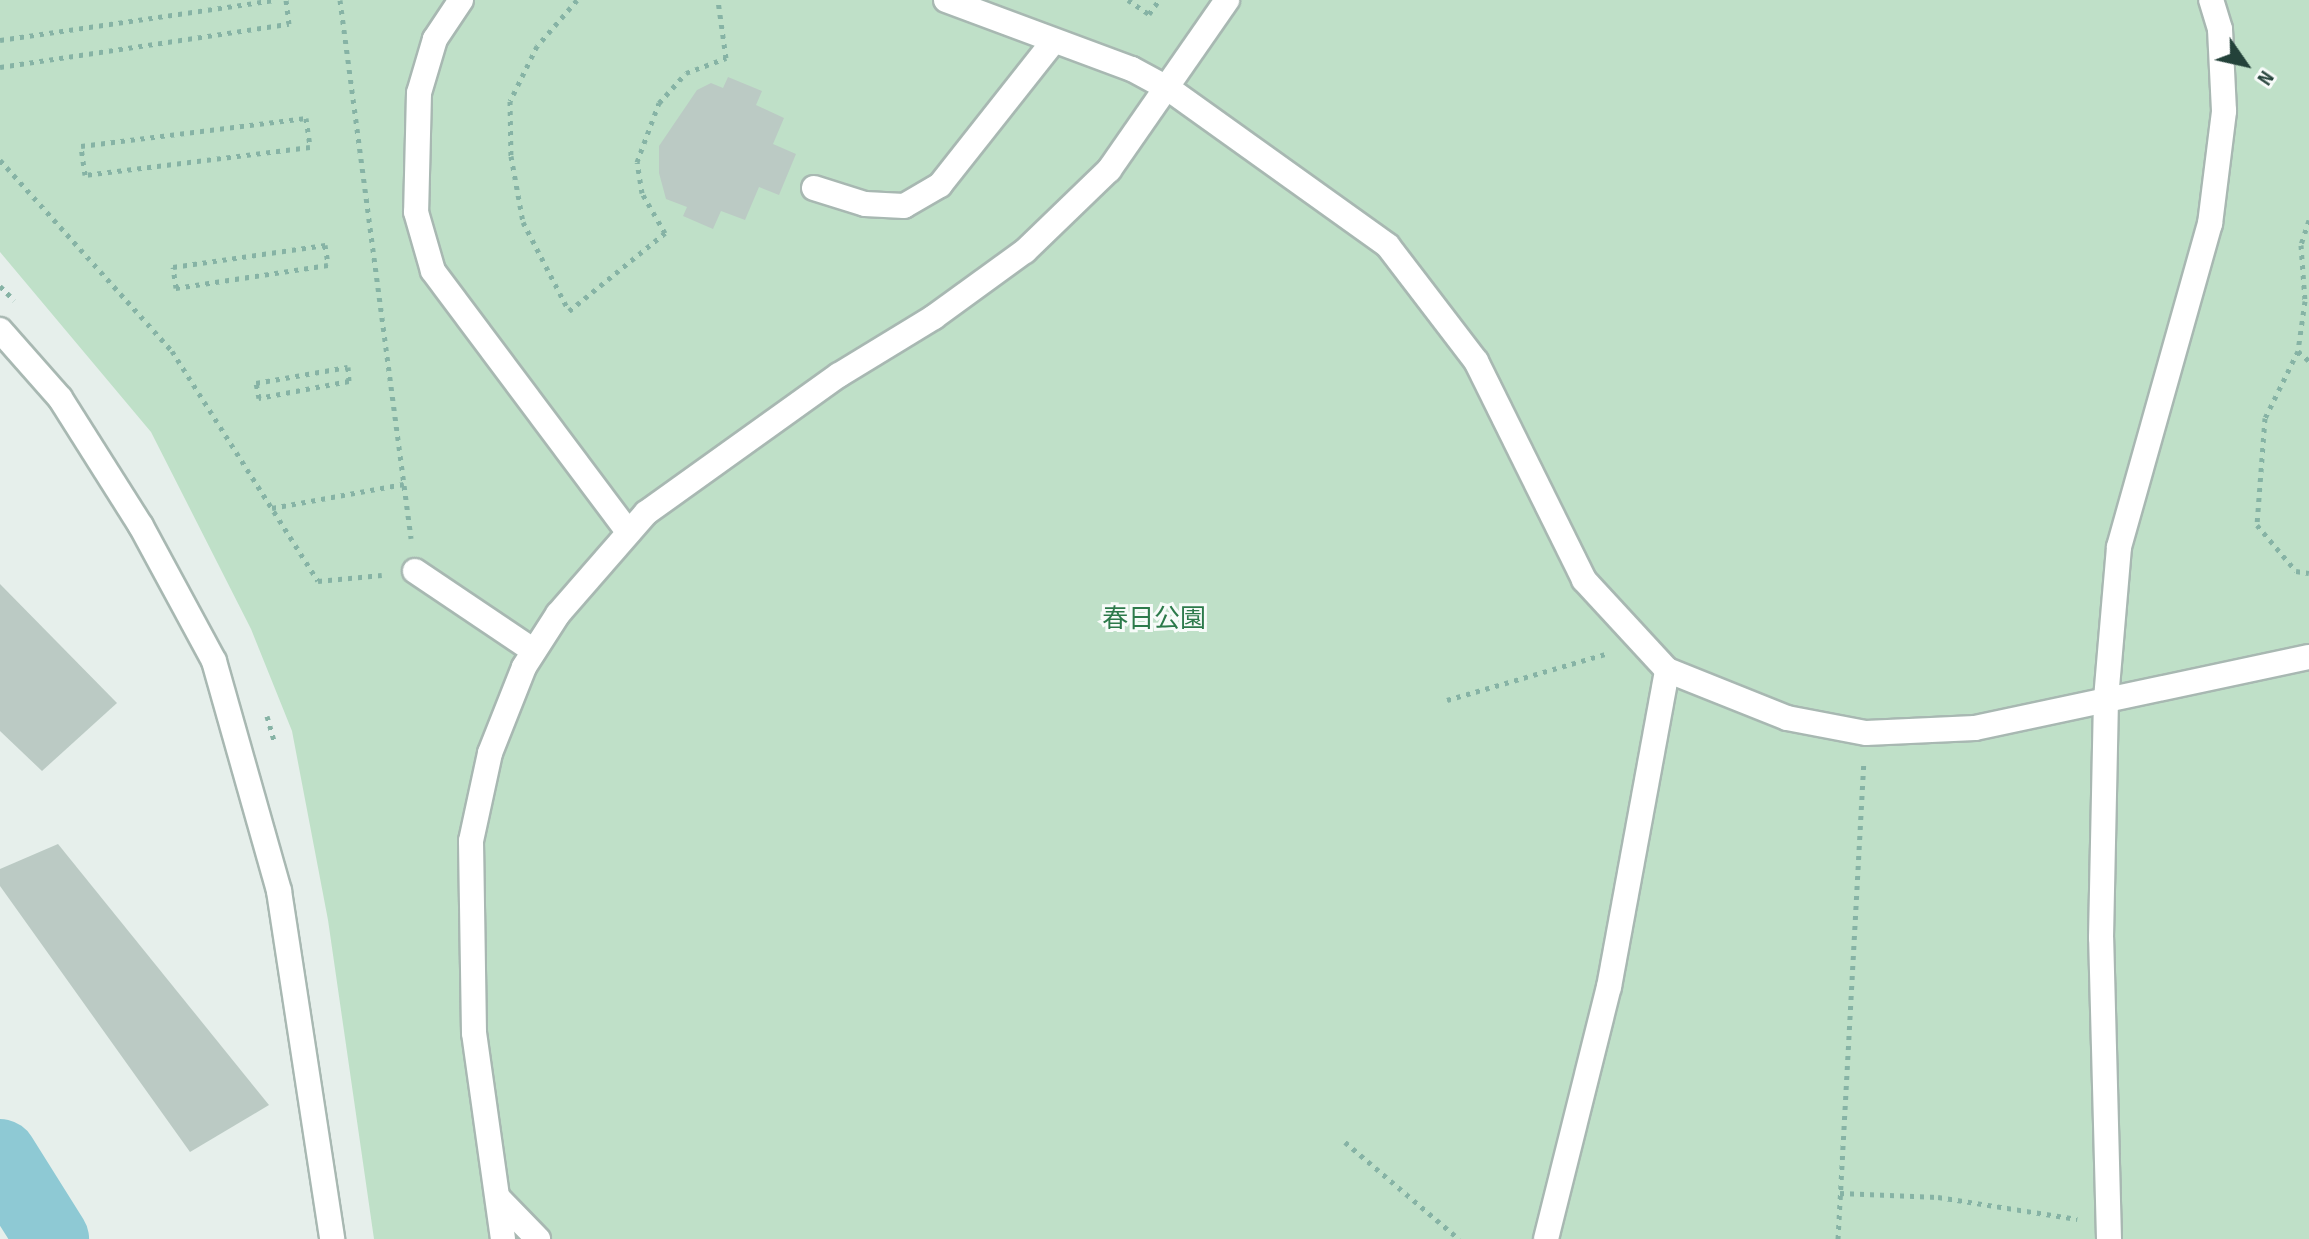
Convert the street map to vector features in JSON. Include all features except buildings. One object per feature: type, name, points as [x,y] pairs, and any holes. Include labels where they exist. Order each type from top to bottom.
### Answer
[{"type":"street","points":[[461,0],[435,39],[419,93],[416,212],[433,271],[628,532]]},
{"type":"street","points":[[946,0],[1132,69],[1169,89],[1388,246],[1476,361],[1584,580],[1667,670],[1787,718],[1866,733],[1975,728],[2309,657]]},
{"type":"street","points":[[503,1239],[474,1033],[471,841],[490,753],[534,651],[558,614],[646,513],[827,383],[934,317],[1025,251],[1109,170],[1169,89],[1227,0]]},
{"type":"street","points":[[2107,1232],[2101,938],[2106,699],[2119,547],[2210,224],[2224,111],[2220,29],[2211,0]]},
{"type":"street","points":[[814,188],[865,204],[904,206],[940,185],[1053,42]]},
{"type":"street","points":[[0,330],[60,398],[141,526],[214,661],[279,891],[332,1239]]},
{"type":"street","points":[[415,571],[534,651]]},
{"type":"street","points":[[1546,1239],[1609,987],[1667,670]]},
{"type":"street","points":[[499,1199],[538,1239]]},
{"type":"path","points":[[0,40],[274,0]]},
{"type":"path","points":[[0,67],[289,24],[286,0]]},
{"type":"path","points":[[0,160],[172,351],[318,581],[415,571],[340,0]]},
{"type":"path","points":[[577,0],[537,46],[510,101],[511,156],[523,222],[569,311],[665,233],[642,193],[637,162],[659,103],[686,73],[726,58],[718,0]]},
{"type":"path","points":[[1128,0],[1149,14],[1159,0]]},
{"type":"path","points":[[306,118],[310,147],[85,175],[81,146],[306,118]]},
{"type":"path","points":[[2309,220],[2301,245],[2305,301],[2298,351],[2265,418],[2257,525],[2296,571],[2309,573]]},
{"type":"path","points":[[325,245],[326,253],[328,265],[176,288],[173,267],[325,245]]},
{"type":"path","points":[[2298,351],[2309,361]]},
{"type":"path","points":[[348,367],[349,381],[259,398],[256,383],[348,367]]},
{"type":"path","points":[[272,508],[404,484]]},
{"type":"path","points":[[1447,700],[1590,663],[1638,639]]},
{"type":"path","points":[[1838,1239],[1866,733]]},
{"type":"path","points":[[1345,1142],[1459,1239]]},
{"type":"path","points":[[1840,1193],[1938,1197],[2107,1232]]},
{"type":"green space","name":"春日公園","points":[[0,0],[2309,0],[2309,1239],[374,1239],[328,920],[292,731],[251,629],[151,432],[0,252]]},
{"type":"waterway","points":[[0,1156],[52,1239]]}]
